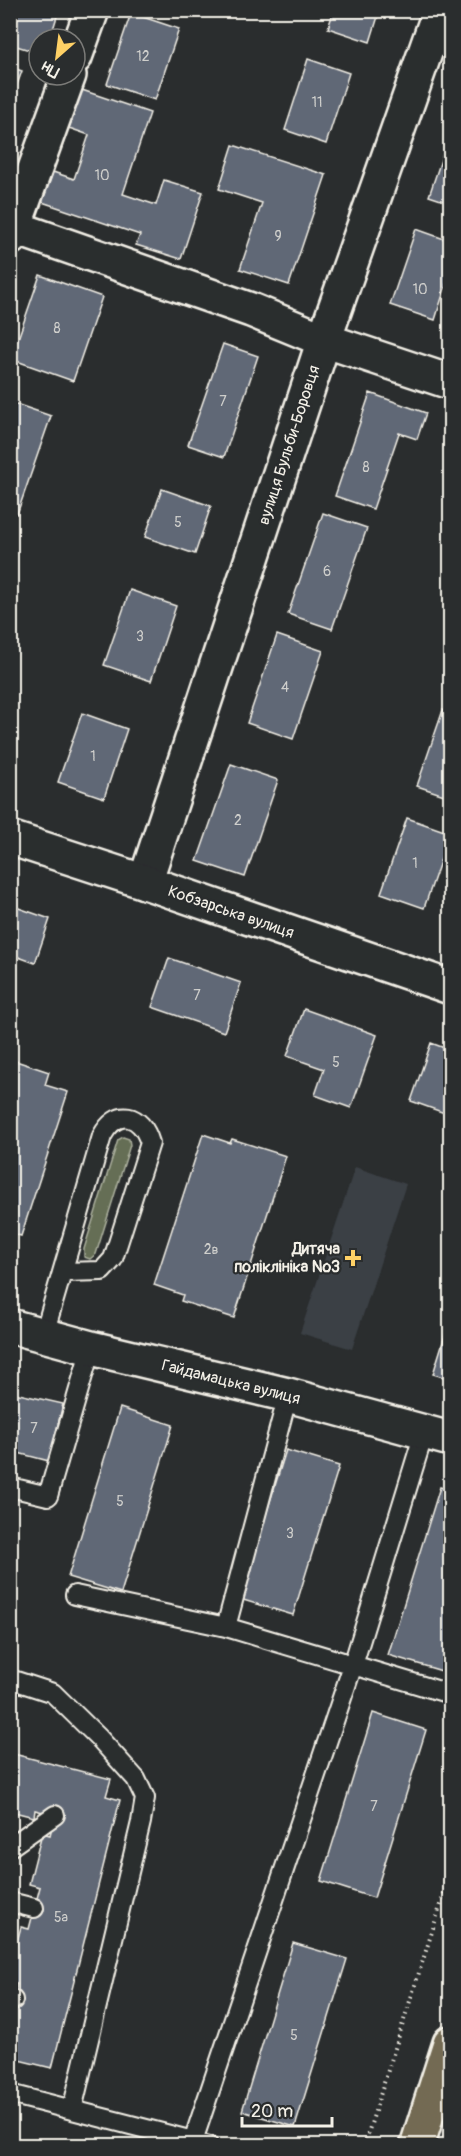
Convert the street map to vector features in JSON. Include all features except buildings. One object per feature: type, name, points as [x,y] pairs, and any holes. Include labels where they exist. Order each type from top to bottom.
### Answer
[{"type":"main road","points":[[417,2145],[450,2043]]},
{"type":"street","points":[[86,27],[92,10]]},
{"type":"street","name":"вулиця Бульби-Боровця","points":[[145,882],[324,340],[440,10]]},
{"type":"street","points":[[65,87],[12,231],[251,310],[324,340],[450,382]]},
{"type":"street","name":"Кобзарська вулиця","points":[[10,838],[448,979]]},
{"type":"street","name":"Гайдамацька вулиця","points":[[10,1326],[91,1348],[288,1395],[437,1436]]},
{"type":"lane","points":[[44,1334],[102,1136],[114,1120],[125,1117],[136,1120],[146,1131],[150,1143],[113,1260],[102,1271],[64,1272]]},
{"type":"lane","points":[[10,1487],[48,1496],[91,1348]]},
{"type":"lane","points":[[226,1627],[288,1395]]},
{"type":"lane","points":[[10,2094],[198,2144],[352,1665],[437,1436]]},
{"type":"lane","points":[[75,1595],[226,1627],[450,1694]]},
{"type":"lane","points":[[10,1679],[53,1693],[99,1738],[136,1779],[145,1798],[72,2110]]},
{"type":"lane","points":[[10,1847],[55,1815]]},
{"type":"lane","points":[[10,1902],[34,1908]]},
{"type":"path","points":[[364,2145],[450,1875]]},
{"type":"shaded area","name":"Дитяча поліклініка №3","points":[[355,1167],[406,1184],[352,1349],[300,1333]]},
{"type":"green space","points":[[123,1137],[129,1139],[130,1145],[96,1254],[90,1259],[84,1257],[84,1249],[118,1140]]},
{"type":"place","name":"Дитяча поліклініка №3","points":[[353,1258]]}]
